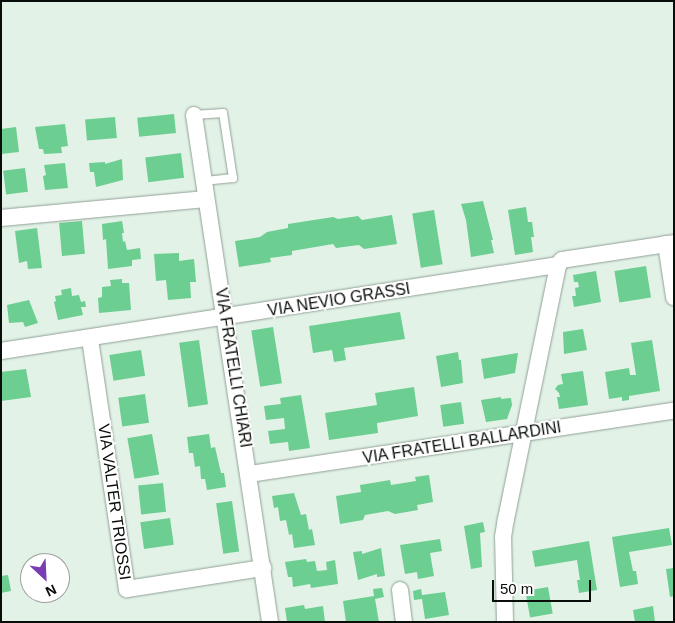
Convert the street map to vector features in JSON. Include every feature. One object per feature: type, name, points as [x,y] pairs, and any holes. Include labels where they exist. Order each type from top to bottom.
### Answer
[{"type":"street","name":"VIA FRATELLI CHIARI","points":[[194,115],[250,474],[270,622]]},
{"type":"street","points":[[1,218],[206,199]]},
{"type":"street","points":[[670,244],[674,297]]},
{"type":"street","name":"VIA NEVIO GRASSI","points":[[1,351],[90,339],[558,265],[562,260],[670,244]]},
{"type":"street","points":[[506,622],[503,537],[558,265]]},
{"type":"street","name":"VIA VALTER TRIOSSI","points":[[90,339],[127,589],[263,568]]},
{"type":"street","name":"VIA FRATELLI BALLARDINI","points":[[250,474],[674,411]]},
{"type":"street","points":[[400,590],[404,622]]},
{"type":"lane","points":[[194,115],[223,113],[233,178],[203,181]]},
{"type":"building","points":[[174,114],[176,133],[139,137],[137,118]]},
{"type":"building","points":[[115,117],[117,138],[87,141],[85,120]]},
{"type":"building","points":[[65,124],[68,146],[61,147],[62,153],[44,154],[43,149],[39,149],[35,127]]},
{"type":"building","points":[[16,127],[19,152],[1,154],[1,129]]},
{"type":"building","points":[[181,153],[184,178],[148,182],[145,157]]},
{"type":"building","points":[[122,159],[123,180],[96,187],[94,172],[90,172],[89,163],[105,162],[105,164]]},
{"type":"building","points":[[65,163],[68,188],[45,190],[43,176],[46,175],[44,165]]},
{"type":"building","points":[[25,168],[28,192],[6,195],[3,171]]},
{"type":"building","points":[[483,201],[493,240],[491,240],[494,253],[471,257],[466,220],[461,204]]},
{"type":"building","points":[[526,207],[528,222],[532,222],[533,252],[515,255],[508,210]]},
{"type":"building","points":[[434,210],[443,264],[421,268],[412,213]]},
{"type":"building","points":[[392,215],[397,244],[364,249],[359,245],[336,248],[333,244],[292,251],[292,255],[270,258],[271,262],[239,267],[235,241],[260,237],[267,232],[288,228],[288,224],[333,217],[338,219],[358,216],[362,220]]},
{"type":"building","points":[[82,221],[85,254],[62,256],[59,223]]},
{"type":"building","points":[[122,221],[123,242],[125,241],[127,250],[140,248],[141,259],[132,260],[132,266],[108,269],[106,239],[103,240],[102,224]]},
{"type":"building","points":[[37,228],[42,268],[28,269],[27,261],[19,263],[15,231]]},
{"type":"building","points":[[179,253],[179,261],[194,259],[196,282],[190,282],[191,298],[168,300],[166,280],[156,281],[154,254]]},
{"type":"building","points":[[646,266],[651,298],[619,303],[614,271]]},
{"type":"building","points":[[596,271],[601,302],[574,307],[572,296],[576,296],[575,288],[579,287],[578,282],[574,282],[573,275]]},
{"type":"building","points":[[122,279],[122,283],[129,283],[131,310],[99,313],[98,298],[102,297],[102,287],[111,286],[110,280]]},
{"type":"building","points":[[71,288],[72,296],[79,295],[81,302],[85,301],[86,307],[81,307],[83,315],[58,320],[54,302],[56,301],[55,296],[62,295],[61,290]]},
{"type":"building","points":[[29,300],[38,323],[25,327],[23,322],[9,323],[7,305]]},
{"type":"building","points":[[400,312],[405,339],[344,348],[346,360],[334,362],[332,350],[313,353],[309,326]]},
{"type":"building","points":[[273,327],[282,383],[260,387],[251,330]]},
{"type":"building","points":[[583,329],[587,350],[564,354],[563,332]]},
{"type":"building","points":[[199,340],[208,404],[188,407],[179,343]]},
{"type":"building","points":[[652,340],[660,391],[629,396],[629,400],[622,401],[622,397],[609,399],[605,372],[629,368],[630,375],[636,375],[631,343]]},
{"type":"building","points":[[141,350],[145,376],[113,381],[109,355]]},
{"type":"building","points":[[458,352],[459,360],[461,360],[463,383],[441,387],[436,356]]},
{"type":"building","points":[[518,353],[515,373],[484,379],[481,359]]},
{"type":"building","points":[[26,369],[31,397],[1,401],[1,372]]},
{"type":"building","points":[[583,371],[588,405],[559,409],[557,397],[560,397],[555,389],[558,385],[563,384],[561,374]]},
{"type":"building","points":[[414,387],[418,416],[377,423],[378,433],[329,440],[325,413],[377,405],[375,393]]},
{"type":"building","points":[[145,394],[149,423],[122,426],[118,398]]},
{"type":"building","points":[[301,395],[310,448],[289,451],[288,442],[270,444],[268,431],[285,429],[284,418],[266,420],[264,406],[281,404],[280,398]]},
{"type":"building","points":[[501,397],[501,399],[511,398],[512,405],[507,419],[486,422],[481,400]]},
{"type":"building","points":[[461,402],[464,424],[443,427],[440,405]]},
{"type":"building","points":[[152,434],[159,474],[134,479],[127,438]]},
{"type":"building","points":[[209,434],[211,448],[215,447],[221,473],[224,473],[226,487],[207,490],[205,479],[201,479],[200,466],[195,467],[193,453],[189,453],[187,437]]},
{"type":"building","points":[[429,475],[433,502],[417,505],[418,510],[395,514],[388,511],[365,515],[363,520],[340,524],[336,496],[361,492],[360,485],[390,480],[391,485],[416,481],[415,477]]},
{"type":"building","points":[[163,483],[166,512],[141,514],[138,486]]},
{"type":"building","points":[[294,493],[301,515],[306,514],[309,530],[312,529],[315,545],[294,548],[292,534],[289,535],[286,520],[280,521],[278,507],[274,508],[272,496]]},
{"type":"building","points":[[232,501],[239,552],[223,554],[216,503]]},
{"type":"building","points":[[170,518],[174,545],[144,549],[140,522]]},
{"type":"building","points":[[483,522],[485,532],[480,533],[482,567],[471,569],[464,526]]},
{"type":"building","points":[[669,528],[672,545],[629,552],[633,571],[636,571],[638,584],[620,587],[612,537]]},
{"type":"building","points":[[440,539],[442,551],[430,553],[434,576],[418,579],[417,572],[405,574],[400,545]]},
{"type":"building","points":[[589,541],[597,590],[579,593],[577,580],[580,580],[577,560],[535,567],[532,551]]},
{"type":"building","points":[[381,548],[385,576],[377,577],[377,574],[358,580],[353,552],[362,551],[362,554]]},
{"type":"building","points":[[306,559],[307,562],[315,561],[317,571],[327,570],[326,562],[335,560],[338,584],[311,588],[310,584],[293,587],[292,577],[288,577],[285,562]]},
{"type":"building","points":[[674,568],[674,596],[670,597],[666,569]]},
{"type":"building","points":[[8,575],[11,591],[1,593],[1,576]]},
{"type":"building","points":[[548,587],[553,614],[530,618],[525,591]]},
{"type":"building","points":[[382,588],[384,597],[375,599],[379,622],[346,622],[343,601],[374,596],[373,589]]},
{"type":"building","points":[[421,589],[422,595],[445,592],[449,615],[425,619],[422,599],[414,600],[413,591]]},
{"type":"building","points":[[304,605],[305,609],[323,606],[325,622],[287,622],[285,608]]},
{"type":"building","points":[[653,606],[655,622],[635,622],[633,610]]}]
